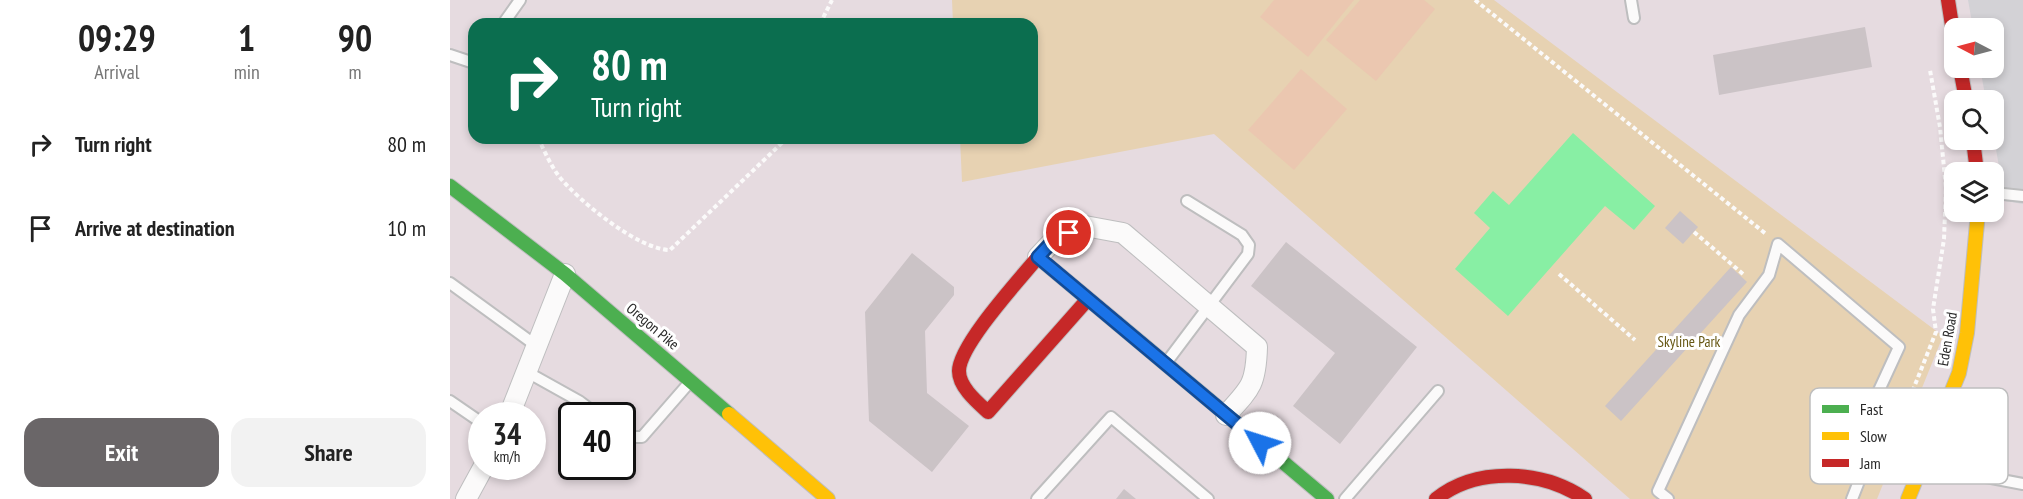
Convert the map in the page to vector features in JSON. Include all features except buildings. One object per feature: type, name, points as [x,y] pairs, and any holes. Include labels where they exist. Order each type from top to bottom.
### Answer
[{"type":"street","points":[[1948,0],[1951,18]]},
{"type":"street","name":"Oregon Pike","points":[[450,186],[565,274],[692,380],[828,499]]},
{"type":"street","name":"Eden Road","points":[[1952,388],[1961,363],[1968,322],[1977,222]]},
{"type":"street","points":[[1088,299],[988,412],[970,394],[959,370],[964,350],[1053,241],[1085,226],[1123,233],[1212,306],[1257,347],[1257,376],[1247,393],[1226,415]]},
{"type":"street","points":[[1038,257],[1327,499]]},
{"type":"street","points":[[515,402],[565,274]]},
{"type":"street","points":[[1436,499],[1467,480],[1531,477],[1561,485],[1585,499]]},
{"type":"street","points":[[466,499],[476,480]]},
{"type":"street","name":"Eden Road","points":[[1908,499],[1915,484]]},
{"type":"lane","points":[[507,18],[520,0]]},
{"type":"lane","points":[[1631,0],[1634,18]]},
{"type":"lane","points":[[450,55],[468,61]]},
{"type":"lane","points":[[2004,194],[2023,196]]},
{"type":"lane","points":[[1166,364],[1212,306],[1248,254],[1249,245],[1242,235],[1187,201]]},
{"type":"lane","points":[[1668,499],[1658,491],[1739,315],[1769,275],[1778,244],[1899,347],[1880,388]]},
{"type":"lane","points":[[450,283],[538,347]]},
{"type":"lane","points":[[527,372],[580,402]]},
{"type":"lane","points":[[636,437],[642,437],[692,380]]},
{"type":"lane","points":[[1345,499],[1438,391]]},
{"type":"lane","points":[[450,401],[468,413]]},
{"type":"lane","points":[[1037,499],[1111,417],[1208,499]]},
{"type":"lane","points":[[2008,481],[2023,484]]},
{"type":"lane","points":[[1852,499],[1858,484]]},
{"type":"path","points":[[823,18],[832,0]]},
{"type":"path","points":[[1475,0],[1778,244]]},
{"type":"path","points":[[1913,388],[1936,332],[1933,309],[1944,238],[1946,188],[1940,127],[1930,70]]},
{"type":"path","points":[[541,144],[558,176],[615,226],[646,246],[670,250],[781,144]]},
{"type":"path","points":[[1694,232],[1743,274]]},
{"type":"path","points":[[1559,274],[1635,340]]},
{"type":"shaded area","points":[[1274,0],[1354,0],[1308,57],[1260,17]]},
{"type":"shaded area","points":[[1360,0],[1424,0],[1435,9],[1376,81],[1326,40]]},
{"type":"shaded area","points":[[1968,0],[2023,0],[2023,204],[2005,201],[2004,162],[1998,162],[1996,150],[2004,150],[2004,90],[1984,90],[1982,78],[2004,78],[2004,18],[1971,18]]},
{"type":"shaded area","points":[[1301,69],[1347,109],[1294,170],[1248,130]]},
{"type":"shaded area","points":[[1573,133],[1655,206],[1634,230],[1605,206],[1508,316],[1455,269],[1490,228],[1474,213],[1493,191],[1509,205]]},
{"type":"green space","name":"Skyline Park","points":[[952,0],[1494,0],[1943,336],[1922,388],[1810,388],[1810,484],[1883,484],[1877,499],[1630,499],[1214,134],[962,182],[960,144],[1038,144],[1038,18],[953,18]]},
{"type":"traffic: fast","points":[[450,186],[565,274],[729,414]]},
{"type":"traffic: fast","points":[[1117,323],[1327,499]]},
{"type":"traffic: slow","points":[[1953,388],[1959,373],[1967,333],[1977,222]]},
{"type":"traffic: slow","points":[[729,414],[828,499]]},
{"type":"traffic: slow","points":[[1908,499],[1914,484]]},
{"type":"traffic: jam","points":[[1948,0],[1951,18]]},
{"type":"traffic: jam","points":[[1962,78],[1964,90]]},
{"type":"traffic: jam","points":[[1974,150],[1976,162]]},
{"type":"traffic: jam","points":[[1088,299],[988,412],[969,394],[962,383],[959,371],[969,345],[992,312],[1038,257],[1117,323]]},
{"type":"traffic: jam","points":[[1436,499],[1452,488],[1471,481],[1510,476],[1550,482],[1585,499]]},
{"type":"route","points":[[1069,233],[1053,241],[1038,257],[1260,443]]}]
